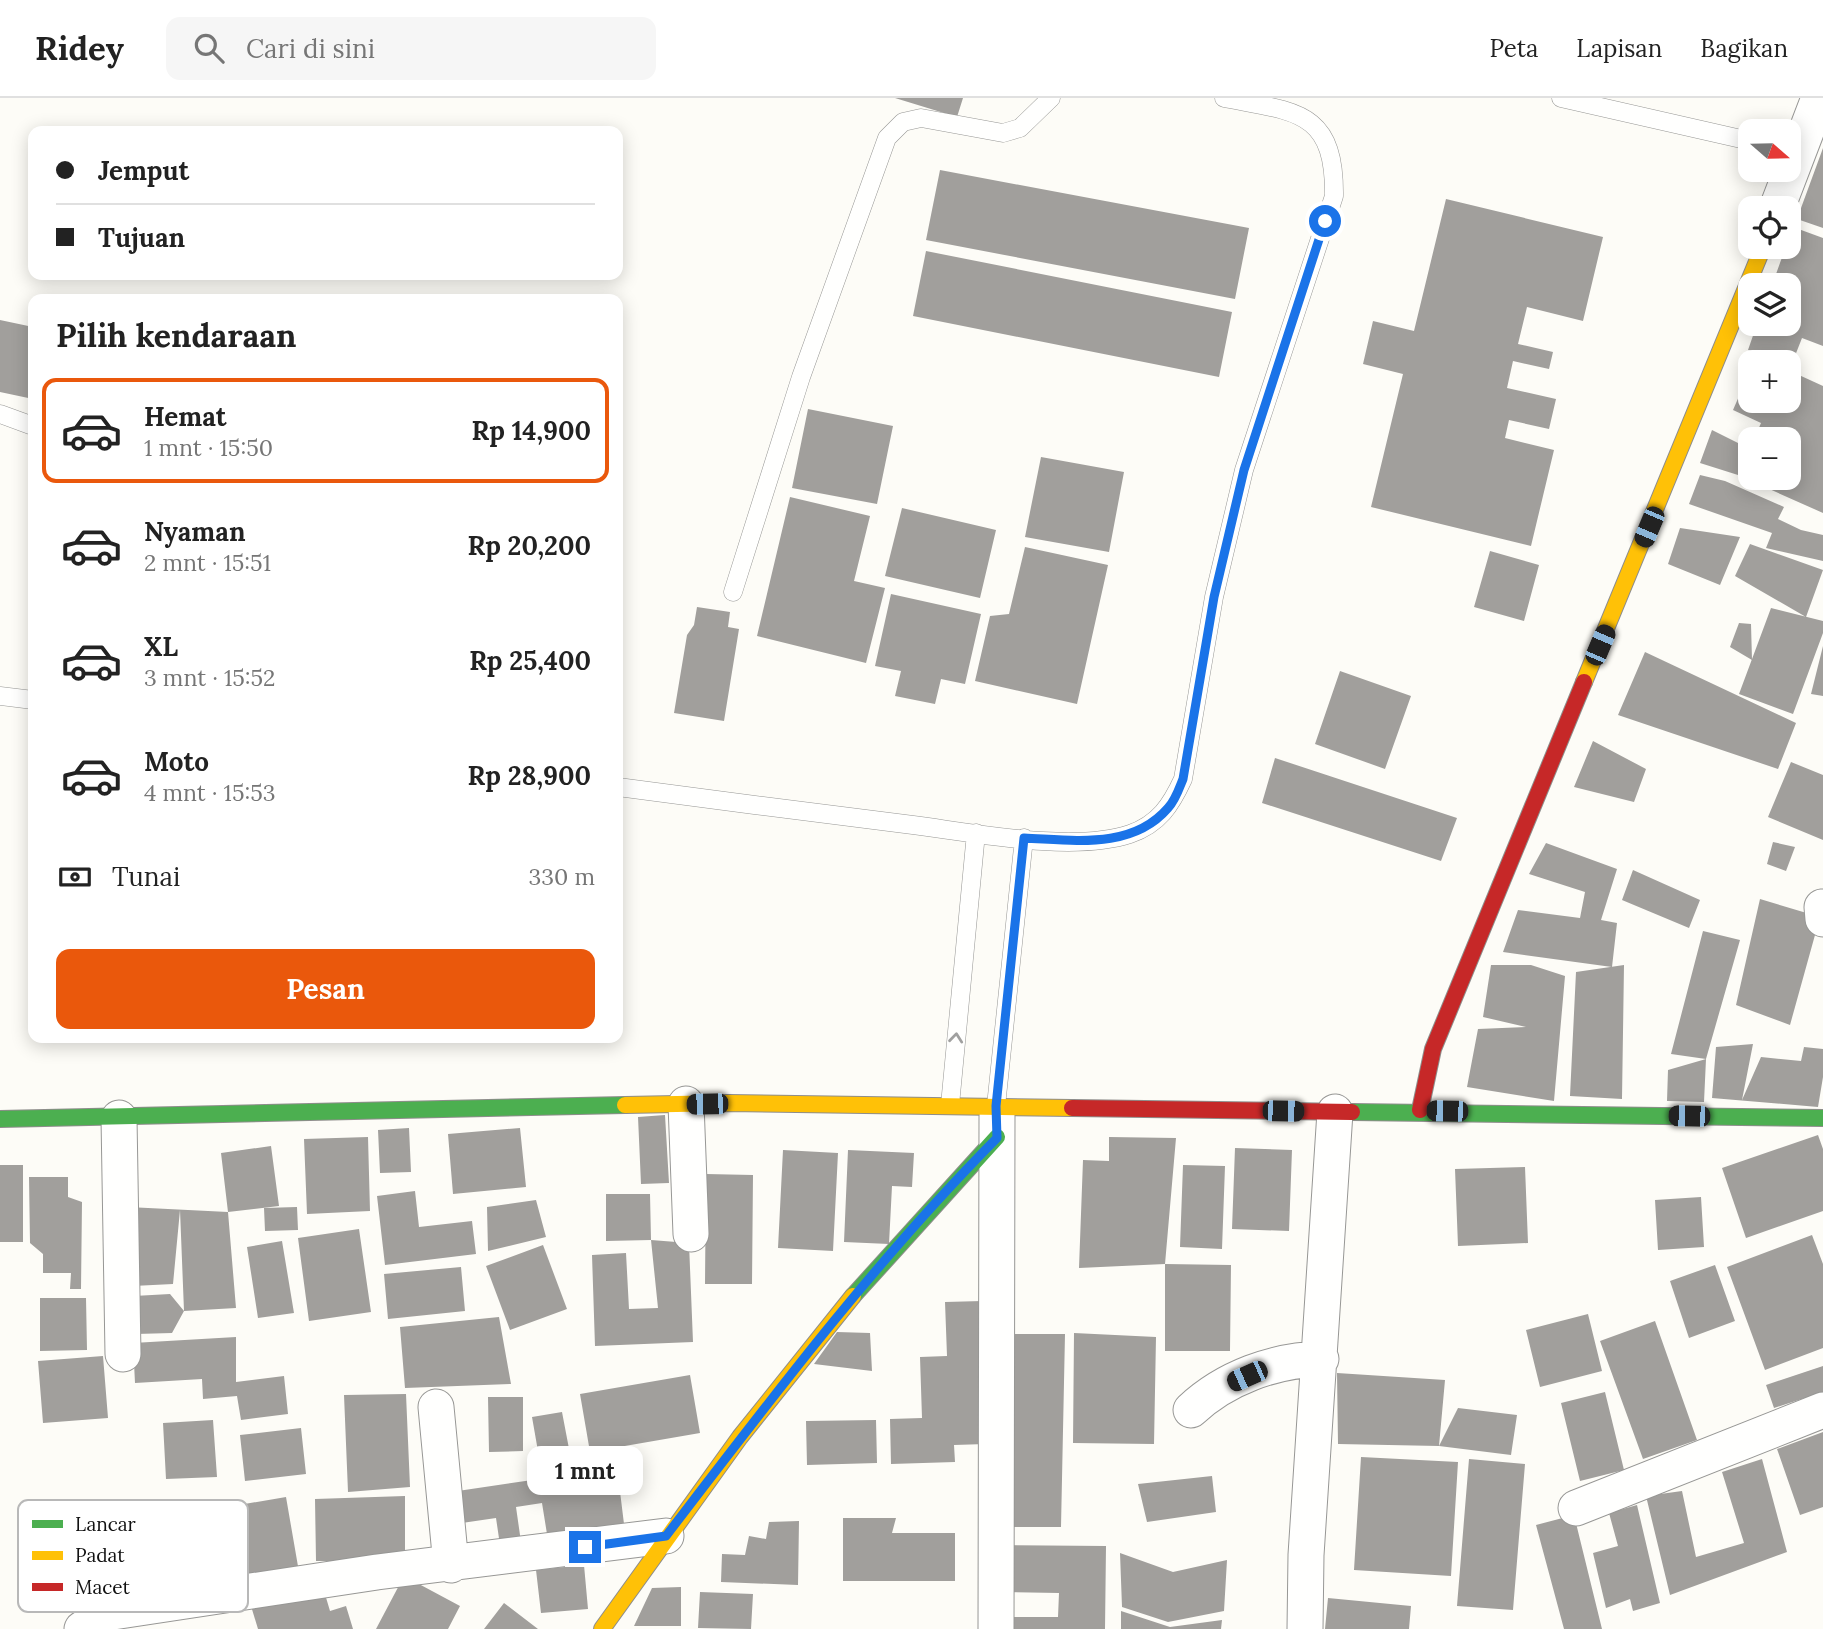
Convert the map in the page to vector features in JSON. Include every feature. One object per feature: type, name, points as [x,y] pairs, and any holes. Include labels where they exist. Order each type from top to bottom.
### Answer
[{"type":"street","points":[[1801,136],[1819,98]]},
{"type":"street","points":[[1420,1110],[1433,1049],[1758,259]]},
{"type":"street","points":[[1822,907],[1823,919]]},
{"type":"street","points":[[0,1119],[686,1104],[950,1105],[997,1122],[1420,1110],[1823,1118]]},
{"type":"street","points":[[686,1104],[691,1234]]},
{"type":"street","points":[[1305,1629],[1306,1555],[1321,1359],[1335,1112]]},
{"type":"street","points":[[119,1118],[123,1354]]},
{"type":"street","points":[[602,1629],[666,1536],[818,1338],[947,1188],[997,1122]]},
{"type":"street","points":[[996,1629],[997,1122]]},
{"type":"street","points":[[1191,1410],[1211,1392],[1266,1368],[1292,1359],[1321,1359]]},
{"type":"street","points":[[436,1406],[451,1565]]},
{"type":"street","points":[[1576,1508],[1823,1410]]},
{"type":"street","points":[[248,1592],[377,1572],[451,1565],[666,1536]]},
{"type":"street","points":[[82,1629],[106,1613],[113,1612]]},
{"type":"lane","points":[[733,592],[801,377],[887,138],[903,122],[921,118],[1003,133],[1020,128],[1051,98]]},
{"type":"lane","points":[[623,789],[976,833],[1095,842],[1130,834],[1153,823],[1171,806],[1183,779],[1214,597],[1244,470],[1334,196],[1334,165],[1328,142],[1308,120],[1282,109],[1224,98]]},
{"type":"lane","points":[[1561,98],[1738,138]]},
{"type":"lane","points":[[0,414],[28,424]]},
{"type":"lane","points":[[0,696],[28,699]]},
{"type":"lane","points":[[950,1105],[976,833]]},
{"type":"lane","points":[[997,1122],[1024,838]]},
{"type":"building","points":[[895,98],[963,98],[957,117]]},
{"type":"building","points":[[1823,148],[1823,228],[1801,220],[1801,208]]},
{"type":"building","points":[[940,170],[1249,228],[1235,299],[926,240]]},
{"type":"building","points":[[1446,199],[1603,237],[1583,321],[1527,307],[1518,344],[1553,352],[1549,369],[1513,361],[1507,388],[1556,399],[1549,429],[1509,420],[1505,438],[1554,450],[1531,546],[1371,507],[1403,374],[1363,364],[1373,321],[1414,331]]},
{"type":"building","points":[[1801,230],[1823,238],[1823,346],[1802,338],[1797,350],[1748,350],[1753,336],[1801,336],[1801,273],[1776,273],[1781,259],[1801,259]]},
{"type":"building","points":[[926,251],[1232,312],[1219,377],[913,316]]},
{"type":"building","points":[[0,320],[28,326],[28,398],[0,392]]},
{"type":"building","points":[[1801,376],[1823,386],[1823,513],[1772,490],[1801,490],[1801,427],[1759,427],[1761,423],[1739,413],[1801,413]]},
{"type":"building","points":[[1738,399],[1738,412],[1733,410]]},
{"type":"building","points":[[808,409],[893,426],[877,504],[792,488]]},
{"type":"building","points":[[1712,430],[1738,443],[1738,475],[1700,463]]},
{"type":"building","points":[[1041,457],[1124,472],[1109,552],[1025,537]]},
{"type":"building","points":[[1700,475],[1725,481],[1738,487],[1738,490],[1745,490],[1784,507],[1778,519],[1801,530],[1823,535],[1823,561],[1766,548],[1772,533],[1689,504]]},
{"type":"building","points":[[790,497],[870,516],[854,581],[885,588],[866,663],[757,636]]},
{"type":"building","points":[[902,508],[996,530],[980,598],[885,576]]},
{"type":"building","points":[[1680,528],[1740,537],[1720,585],[1668,564]]},
{"type":"building","points":[[1750,544],[1823,570],[1806,617],[1735,576]]},
{"type":"building","points":[[1025,547],[1108,565],[1077,704],[975,681],[990,616],[1009,614]]},
{"type":"building","points":[[1490,551],[1539,565],[1524,621],[1474,607]]},
{"type":"building","points":[[891,594],[981,614],[965,684],[941,679],[935,704],[895,696],[901,671],[875,666]]},
{"type":"building","points":[[697,607],[730,612],[728,627],[739,629],[724,721],[674,713],[687,635],[694,625]]},
{"type":"building","points":[[1771,608],[1823,621],[1823,633],[1793,714],[1739,694]]},
{"type":"building","points":[[1739,623],[1751,624],[1752,660],[1730,647]]},
{"type":"building","points":[[1823,646],[1823,696],[1811,694]]},
{"type":"building","points":[[1645,652],[1796,723],[1778,769],[1618,715]]},
{"type":"building","points":[[1340,671],[1411,696],[1385,769],[1315,744]]},
{"type":"building","points":[[1593,741],[1646,769],[1634,802],[1574,787]]},
{"type":"building","points":[[1275,758],[1457,818],[1441,861],[1262,803]]},
{"type":"building","points":[[1791,762],[1823,775],[1823,840],[1768,817]]},
{"type":"building","points":[[1773,842],[1795,847],[1786,871],[1767,864]]},
{"type":"building","points":[[1546,843],[1617,869],[1601,920],[1617,923],[1612,967],[1503,952],[1518,910],[1580,918],[1585,892],[1529,874]]},
{"type":"building","points":[[1633,870],[1700,900],[1689,928],[1622,900]]},
{"type":"building","points":[[1760,899],[1820,917],[1790,1025],[1736,1005]]},
{"type":"building","points":[[1703,931],[1740,940],[1706,1059],[1671,1054]]},
{"type":"building","points":[[1491,965],[1531,965],[1565,976],[1554,1101],[1467,1087],[1478,1029],[1526,1027],[1483,1017]]},
{"type":"building","points":[[1624,965],[1622,1099],[1570,1096],[1576,972]]},
{"type":"building","points":[[1753,1044],[1742,1100],[1761,1057],[1801,1061],[1804,1047],[1823,1049],[1823,1077],[1818,1107],[1712,1098],[1716,1047]]},
{"type":"building","points":[[1706,1059],[1704,1102],[1667,1101],[1668,1070]]},
{"type":"building","points":[[665,1115],[669,1183],[641,1184],[638,1117]]},
{"type":"building","points":[[409,1128],[411,1172],[380,1173],[378,1130]]},
{"type":"building","points":[[520,1128],[526,1187],[453,1194],[448,1134]]},
{"type":"building","points":[[1818,1135],[1823,1149],[1823,1211],[1746,1238],[1722,1168]]},
{"type":"building","points":[[368,1137],[370,1211],[307,1214],[304,1139]]},
{"type":"building","points":[[1109,1137],[1176,1138],[1165,1264],[1079,1268],[1083,1160],[1109,1161]]},
{"type":"building","points":[[271,1146],[279,1206],[228,1212],[221,1153]]},
{"type":"building","points":[[1235,1148],[1292,1150],[1289,1231],[1232,1229]]},
{"type":"building","points":[[783,1150],[838,1153],[833,1251],[778,1248]]},
{"type":"building","points":[[848,1150],[914,1153],[912,1187],[892,1186],[889,1244],[844,1242]]},
{"type":"building","points":[[0,1165],[23,1165],[23,1242],[0,1242]]},
{"type":"building","points":[[1183,1165],[1225,1166],[1222,1249],[1180,1247]]},
{"type":"building","points":[[1525,1167],[1528,1243],[1458,1246],[1455,1169]]},
{"type":"building","points":[[706,1174],[753,1175],[752,1284],[705,1284]]},
{"type":"building","points":[[29,1177],[68,1177],[68,1197],[82,1202],[81,1289],[70,1289],[71,1273],[43,1273],[43,1254],[30,1243]]},
{"type":"building","points":[[415,1191],[419,1227],[472,1221],[476,1254],[385,1265],[377,1196]]},
{"type":"building","points":[[606,1194],[650,1194],[651,1240],[606,1241]]},
{"type":"building","points":[[1701,1197],[1704,1247],[1658,1250],[1655,1200]]},
{"type":"building","points":[[536,1200],[546,1237],[488,1251],[487,1207]]},
{"type":"building","points":[[128,1207],[228,1212],[236,1308],[184,1311],[180,1210],[173,1284],[133,1286]]},
{"type":"building","points":[[297,1207],[298,1230],[265,1231],[264,1208]]},
{"type":"building","points":[[359,1229],[371,1312],[309,1321],[298,1238]]},
{"type":"building","points":[[1812,1235],[1823,1264],[1823,1348],[1765,1370],[1727,1267]]},
{"type":"building","points":[[651,1240],[689,1243],[693,1342],[595,1346],[592,1255],[626,1253],[629,1309],[658,1308]]},
{"type":"building","points":[[282,1241],[294,1313],[258,1318],[247,1247]]},
{"type":"building","points":[[543,1245],[567,1309],[510,1330],[486,1266]]},
{"type":"building","points":[[1165,1264],[1231,1265],[1230,1351],[1165,1351]]},
{"type":"building","points":[[1715,1265],[1735,1321],[1689,1338],[1670,1281]]},
{"type":"building","points":[[461,1267],[465,1311],[388,1319],[384,1274]]},
{"type":"building","points":[[170,1294],[184,1311],[172,1333],[136,1334],[134,1296]]},
{"type":"building","points":[[40,1298],[86,1298],[87,1350],[40,1351]]},
{"type":"building","points":[[982,1301],[986,1444],[954,1445],[955,1462],[891,1464],[890,1419],[922,1418],[920,1357],[947,1356],[945,1302]]},
{"type":"building","points":[[1588,1314],[1602,1371],[1540,1387],[1526,1330]]},
{"type":"building","points":[[499,1317],[511,1384],[405,1388],[400,1327]]},
{"type":"building","points":[[1655,1321],[1697,1440],[1643,1459],[1600,1341]]},
{"type":"building","points":[[837,1332],[870,1333],[872,1371],[814,1364]]},
{"type":"building","points":[[1074,1333],[1156,1337],[1154,1444],[1073,1443]]},
{"type":"building","points":[[1015,1334],[1065,1334],[1061,1527],[1011,1527]]},
{"type":"building","points":[[236,1337],[236,1382],[284,1376],[288,1414],[241,1420],[237,1396],[203,1399],[202,1379],[135,1383],[133,1343]]},
{"type":"building","points":[[103,1356],[108,1418],[43,1423],[38,1361]]},
{"type":"building","points":[[1823,1366],[1823,1392],[1774,1408],[1766,1385]]},
{"type":"building","points":[[1337,1373],[1445,1380],[1439,1446],[1338,1444]]},
{"type":"building","points":[[690,1375],[700,1433],[590,1452],[580,1394]]},
{"type":"building","points":[[1605,1392],[1624,1470],[1580,1481],[1561,1403]]},
{"type":"building","points":[[406,1394],[410,1487],[348,1492],[344,1395]]},
{"type":"building","points":[[488,1397],[523,1397],[523,1451],[489,1452]]},
{"type":"building","points":[[1458,1408],[1517,1415],[1511,1455],[1439,1446]]},
{"type":"building","points":[[562,1412],[570,1454],[539,1457],[532,1417]]},
{"type":"building","points":[[213,1420],[217,1477],[166,1479],[163,1423]]},
{"type":"building","points":[[876,1420],[877,1463],[807,1465],[806,1421]]},
{"type":"building","points":[[301,1428],[306,1474],[245,1481],[240,1435]]},
{"type":"building","points":[[1823,1432],[1823,1507],[1800,1515],[1777,1449]]},
{"type":"building","points":[[1361,1457],[1458,1462],[1451,1576],[1354,1570]]},
{"type":"building","points":[[616,1459],[624,1524],[547,1534],[542,1503],[516,1507],[521,1542],[500,1545],[496,1518],[455,1524],[451,1492],[539,1479],[538,1469]]},
{"type":"building","points":[[1469,1459],[1525,1464],[1513,1610],[1457,1606]]},
{"type":"building","points":[[1762,1459],[1787,1552],[1670,1595],[1646,1496],[1682,1491],[1696,1557],[1744,1543],[1722,1472]]},
{"type":"building","points":[[1212,1476],[1216,1512],[1147,1522],[1138,1484]]},
{"type":"building","points":[[405,1496],[405,1561],[316,1561],[315,1499]]},
{"type":"building","points":[[286,1497],[299,1572],[248,1581],[248,1503]]},
{"type":"building","points":[[1637,1505],[1660,1603],[1633,1611],[1630,1599],[1606,1608],[1593,1553],[1618,1546],[1609,1513]]},
{"type":"building","points":[[1574,1515],[1602,1629],[1564,1629],[1536,1525]]},
{"type":"building","points":[[843,1518],[896,1518],[892,1533],[955,1533],[955,1581],[843,1581]]},
{"type":"building","points":[[799,1521],[798,1585],[721,1582],[722,1554],[745,1555],[749,1536],[766,1539],[769,1522]]},
{"type":"building","points":[[1002,1545],[1106,1546],[1105,1629],[1004,1629],[1004,1617],[1058,1617],[1059,1593],[1001,1592]]},
{"type":"building","points":[[1120,1553],[1173,1572],[1227,1560],[1224,1611],[1168,1622],[1122,1607]]},
{"type":"building","points":[[584,1565],[588,1609],[541,1613],[536,1570]]},
{"type":"building","points":[[404,1576],[460,1606],[448,1629],[376,1629]]},
{"type":"building","points":[[322,1584],[330,1611],[346,1606],[353,1629],[258,1629],[251,1606]]},
{"type":"building","points":[[681,1587],[681,1626],[634,1626],[652,1588]]},
{"type":"building","points":[[700,1592],[753,1594],[751,1629],[698,1628]]},
{"type":"building","points":[[1328,1598],[1411,1606],[1409,1629],[1325,1629]]},
{"type":"building","points":[[504,1603],[538,1629],[484,1629]]},
{"type":"building","points":[[1121,1611],[1170,1627],[1222,1620],[1221,1629],[1121,1629]]},
{"type":"traffic: fast","points":[[0,1119],[625,1105]]},
{"type":"traffic: fast","points":[[1352,1112],[1823,1118]]},
{"type":"traffic: fast","points":[[853,1296],[997,1137]]},
{"type":"traffic: slow","points":[[1584,682],[1758,259]]},
{"type":"traffic: slow","points":[[625,1105],[728,1103],[1072,1108]]},
{"type":"traffic: slow","points":[[602,1629],[740,1437],[853,1296]]},
{"type":"traffic: jam","points":[[1420,1110],[1433,1049],[1584,682]]},
{"type":"traffic: jam","points":[[1072,1108],[1352,1112]]},
{"type":"route","points":[[585,1547],[666,1536],[818,1338],[947,1188],[997,1138],[996,1106],[1024,838],[1095,842],[1130,834],[1153,823],[1171,806],[1183,779],[1214,597],[1244,470],[1325,221]]}]
